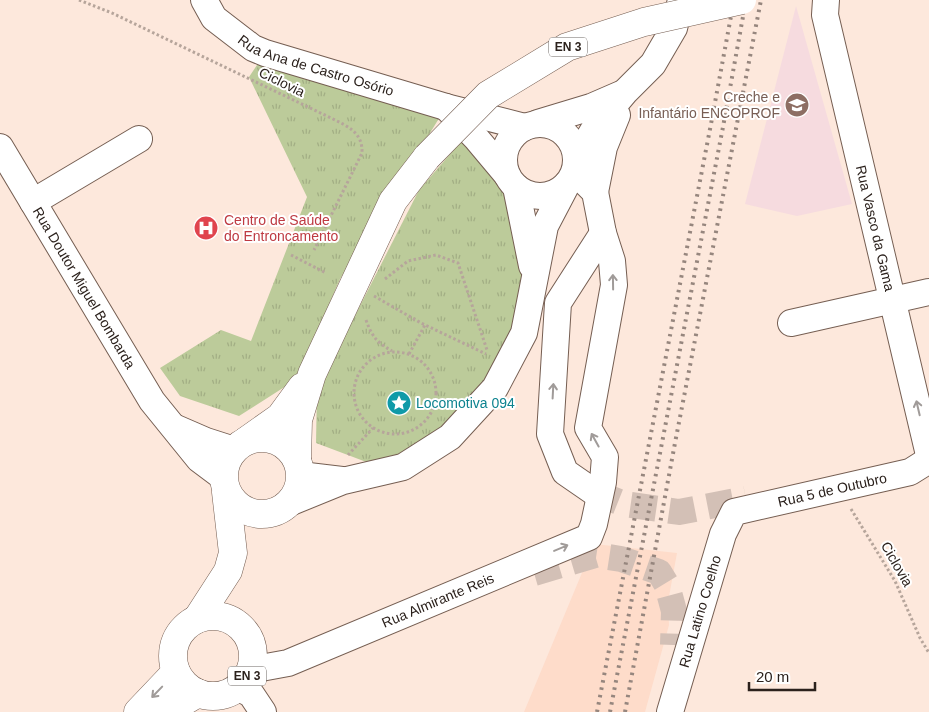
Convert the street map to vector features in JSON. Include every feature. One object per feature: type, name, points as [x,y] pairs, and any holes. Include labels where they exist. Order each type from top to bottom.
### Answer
[{"type":"main road","name":"EN 3","points":[[176,672],[173,660],[174,647],[178,636],[186,626],[197,619],[231,562],[298,490],[298,420],[312,374],[393,201],[427,157],[488,95],[567,47],[644,22],[742,0]]},
{"type":"main road","name":"EN 3","points":[[198,693],[212,696],[225,694],[244,679],[253,659],[252,647],[248,636],[240,627],[231,562],[225,484],[226,462],[240,445],[280,417],[312,374]]},
{"type":"main road","points":[[240,445],[261,438],[276,440],[288,448],[298,468]]},
{"type":"main road","points":[[225,484],[235,504],[248,512],[262,515],[283,507]]},
{"type":"main road","points":[[197,619],[208,616],[220,616],[231,620],[240,627]]},
{"type":"main road","points":[[138,712],[176,672],[189,688],[198,693]]},
{"type":"main road","points":[[166,712],[198,693]]},
{"type":"street","name":"Rua Ana de Castro Osório","points":[[204,0],[214,18],[253,48],[446,107],[532,125]]},
{"type":"street","points":[[283,507],[343,480],[404,467],[450,437],[495,388],[524,333],[545,226],[594,129],[626,91],[653,64],[674,28],[681,0]]},
{"type":"street","name":"Rua Vasco da Gama","points":[[826,0],[825,14],[894,300],[929,455]]},
{"type":"street","points":[[535,279],[511,181],[504,162],[506,148],[513,135],[532,125],[591,107],[626,91]]},
{"type":"street","points":[[594,492],[565,472],[550,434],[558,304],[603,233],[595,192],[604,147],[626,91]]},
{"type":"street","name":"Rua Ana de Castro Osório","points":[[446,107],[476,138],[511,181]]},
{"type":"street","points":[[511,181],[528,194],[542,196],[556,193],[573,171],[573,144],[565,133],[553,125],[532,125]]},
{"type":"street","points":[[33,202],[139,139]]},
{"type":"street","name":"Rua Doutor Miguel Bombarda","points":[[3,159],[33,202],[152,401],[199,459],[225,484]]},
{"type":"street","points":[[573,171],[595,192]]},
{"type":"street","name":"Rua Almirante Reis","points":[[244,679],[288,663],[588,537],[594,524],[603,482],[605,457],[588,428],[614,285],[612,261],[603,233]]},
{"type":"street","points":[[791,323],[929,292]]},
{"type":"street","points":[[172,427],[206,441],[240,445]]},
{"type":"street","name":"Rua 5 de Outubro","points":[[740,506],[840,488],[910,472],[929,460]]},
{"type":"street","name":"Rua 5 de Outubro","points":[[740,506],[929,460]]},
{"type":"street","points":[[298,468],[343,480]]},
{"type":"street","name":"Rua Latino Coelho","points":[[670,712],[723,534],[740,506]]},
{"type":"street","name":"Rua Almirante Reis","points":[[288,663],[336,654],[534,573]]},
{"type":"street","name":"Rua Latino Coelho","points":[[653,712],[672,645]]},
{"type":"street","points":[[244,679],[263,712]]},
{"type":"path","name":"Ciclovia","points":[[79,0],[112,13],[331,118],[354,131],[361,141],[362,153],[314,250]]},
{"type":"path","points":[[291,255],[326,273]]},
{"type":"path","points":[[370,293],[425,325],[489,356],[458,263],[436,255],[408,262],[386,278],[382,284]]},
{"type":"path","points":[[371,303],[378,290]]},
{"type":"path","points":[[364,317],[372,336],[383,346],[392,351],[409,354],[419,359],[428,368],[434,380],[436,393],[434,406],[428,418],[418,427],[406,433],[393,434],[380,432],[373,428],[359,415],[354,402],[353,388],[358,374],[366,362],[378,355],[392,351]]},
{"type":"path","points":[[409,354],[425,325]]},
{"type":"path","points":[[348,455],[373,428]]},
{"type":"path","name":"Ciclovia","points":[[840,488],[895,580],[920,638],[929,653]]},
{"type":"shaded area","name":"Creche e Infantário ENCOPROF","points":[[796,6],[852,204],[797,216],[745,204]]},
{"type":"shaded area","points":[[594,544],[677,553],[668,602],[669,625],[645,712],[524,712]]},
{"type":"green space","points":[[265,53],[446,107],[340,279],[297,379],[239,416],[180,396],[160,368],[221,330],[251,341],[307,197],[249,77]]},
{"type":"green space","points":[[464,138],[483,160],[503,192],[525,279],[507,348],[461,412],[403,457],[369,463],[316,443],[317,390],[419,190]]},
{"type":"tunnel","points":[[594,492],[624,504],[679,512],[746,499]]},
{"type":"tunnel","points":[[534,573],[595,555],[621,559],[659,572],[667,585],[674,611],[673,645]]},
{"type":"railway","points":[[597,712],[734,0]]},
{"type":"railway","points":[[610,712],[746,0]]},
{"type":"railway","points":[[625,712],[761,0]]},
{"type":"place","name":"Creche e Infantário ENCOPROF","points":[[797,105]]},
{"type":"place","name":"Centro de Saúde do Entroncamento","points":[[206,228]]},
{"type":"place","name":"Locomotiva 094","points":[[399,403]]}]
